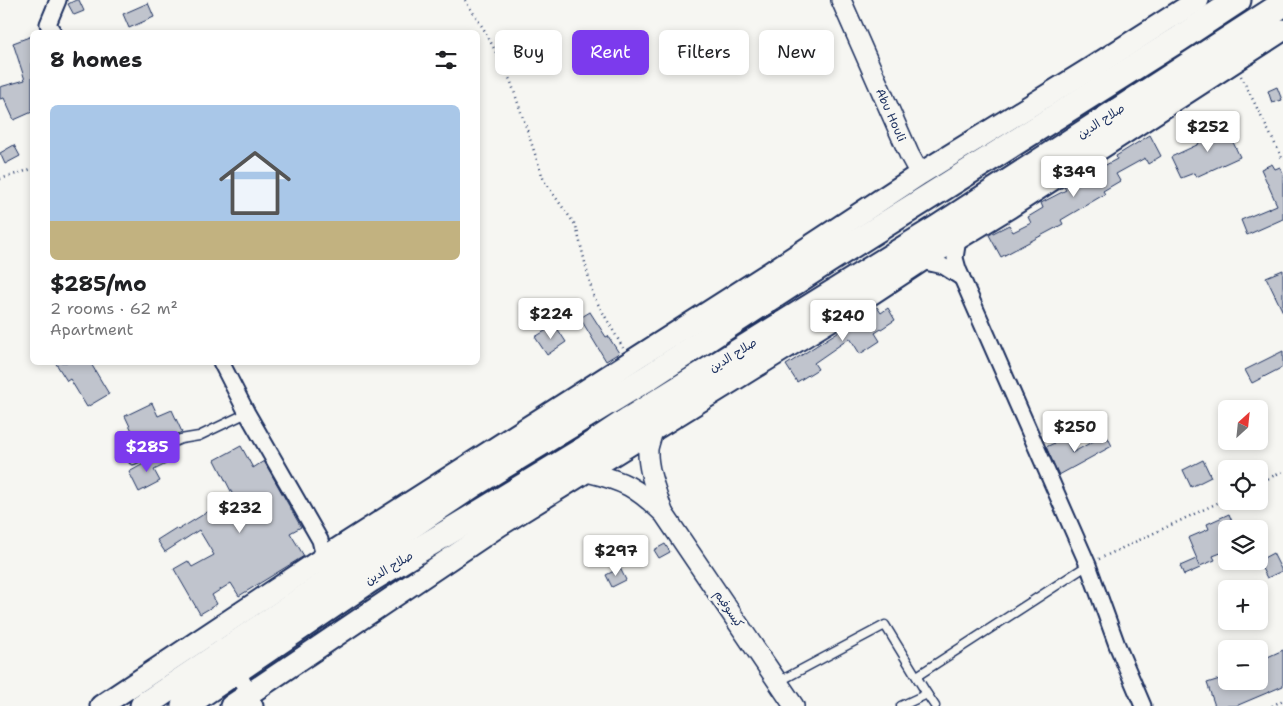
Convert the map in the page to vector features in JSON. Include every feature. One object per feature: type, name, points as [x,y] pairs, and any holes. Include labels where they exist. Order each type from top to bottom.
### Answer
[{"type":"highway","name":"صلاح الدين","points":[[143,706],[472,485],[649,377],[843,251],[1238,0]]},
{"type":"highway","name":"صلاح الدين","points":[[184,706],[371,579],[585,449],[939,227],[1278,10]]},
{"type":"main road","points":[[101,706],[325,557],[920,174],[1198,0]]},
{"type":"main road","points":[[231,706],[252,700],[428,572],[1100,150],[1234,62],[1278,10]]},
{"type":"street","points":[[52,30],[48,24],[58,0]]},
{"type":"street","name":"Abu Houli","points":[[841,0],[909,154],[920,174]]},
{"type":"street","points":[[958,239],[955,258],[962,278],[1088,565],[1120,652],[1143,706]]},
{"type":"street","points":[[921,261],[943,266],[962,278]]},
{"type":"street","points":[[223,365],[247,413],[320,540],[325,557],[325,573],[321,586]]},
{"type":"street","name":"كيسوفيم","points":[[653,430],[648,455],[664,514]]},
{"type":"street","name":"كيسوفيم","points":[[587,472],[624,482],[642,494],[664,514],[794,706]]},
{"type":"street","points":[[237,670],[252,700]]},
{"type":"lane","points":[[134,460],[181,439],[199,436],[247,413]]},
{"type":"lane","points":[[917,676],[1088,565]]},
{"type":"lane","points":[[778,682],[885,625],[935,706]]},
{"type":"lane","points":[[901,706],[927,694]]},
{"type":"path","points":[[465,0],[485,30],[510,82],[544,181],[576,226],[593,295],[621,345],[633,359]]},
{"type":"path","points":[[1234,62],[1283,160]]},
{"type":"path","points":[[0,179],[30,170]]},
{"type":"path","points":[[1268,479],[1283,472]]},
{"type":"path","points":[[1088,565],[1218,503]]},
{"type":"path","points":[[1272,706],[1283,700]]},
{"type":"building","points":[[79,0],[84,11],[74,15],[68,4]]},
{"type":"building","points":[[148,3],[154,17],[129,28],[123,14]]},
{"type":"building","points":[[30,37],[30,113],[14,120],[4,98],[0,99],[0,87],[25,80],[13,43]]},
{"type":"building","points":[[1277,87],[1282,100],[1272,103],[1268,91]]},
{"type":"building","points":[[1232,122],[1239,136],[1232,140],[1240,157],[1196,177],[1194,173],[1181,178],[1171,157],[1199,144],[1197,139]]},
{"type":"building","points":[[1150,135],[1161,156],[1148,164],[1145,158],[1116,174],[1120,181],[1103,191],[1105,194],[1061,220],[1063,224],[1001,257],[989,235],[1009,225],[1013,232],[1031,223],[1028,217],[1043,208],[1041,203],[1066,190],[1064,187],[1117,159],[1116,156]]},
{"type":"building","points":[[14,145],[20,156],[5,164],[0,153]]},
{"type":"building","points":[[1272,164],[1275,169],[1280,167],[1283,174],[1283,219],[1247,235],[1241,220],[1277,205],[1261,169]]},
{"type":"building","points":[[1283,270],[1283,312],[1266,277]]},
{"type":"building","points":[[877,307],[881,313],[888,308],[895,320],[875,333],[880,341],[860,354],[850,338],[814,363],[818,369],[797,382],[786,365]]},
{"type":"building","points":[[590,312],[619,353],[606,361],[580,318]]},
{"type":"building","points":[[555,325],[566,342],[547,355],[535,337]]},
{"type":"building","points":[[1283,351],[1283,367],[1252,383],[1245,370]]},
{"type":"building","points":[[57,365],[92,365],[109,394],[87,407],[70,379],[67,381]]},
{"type":"building","points":[[152,403],[158,416],[172,410],[182,432],[141,450],[125,416]]},
{"type":"building","points":[[1106,434],[1112,446],[1059,475],[1046,447],[1065,438],[1072,453]]},
{"type":"building","points":[[241,446],[253,468],[264,461],[301,527],[290,533],[304,556],[239,596],[231,583],[212,595],[217,604],[200,614],[174,569],[188,561],[192,567],[214,555],[199,530],[165,552],[157,540],[209,511],[212,515],[236,501],[215,460]]},
{"type":"building","points":[[161,454],[166,464],[154,470],[160,481],[139,492],[129,472],[147,462],[146,460]]},
{"type":"building","points":[[1203,460],[1211,477],[1191,487],[1183,470]]},
{"type":"building","points":[[1229,514],[1231,520],[1218,520],[1218,554],[1213,556],[1215,560],[1200,566],[1188,538],[1209,529],[1207,524]]},
{"type":"building","points":[[665,544],[670,552],[659,558],[654,550]]},
{"type":"building","points":[[1273,553],[1282,571],[1267,578],[1263,570],[1268,570],[1268,556]]},
{"type":"building","points":[[1196,559],[1200,568],[1184,575],[1180,566]]},
{"type":"building","points":[[620,568],[626,580],[612,587],[606,575]]},
{"type":"building","points":[[1283,650],[1283,686],[1236,706],[1215,706],[1207,683],[1218,680],[1218,690],[1268,690],[1268,657]]}]
